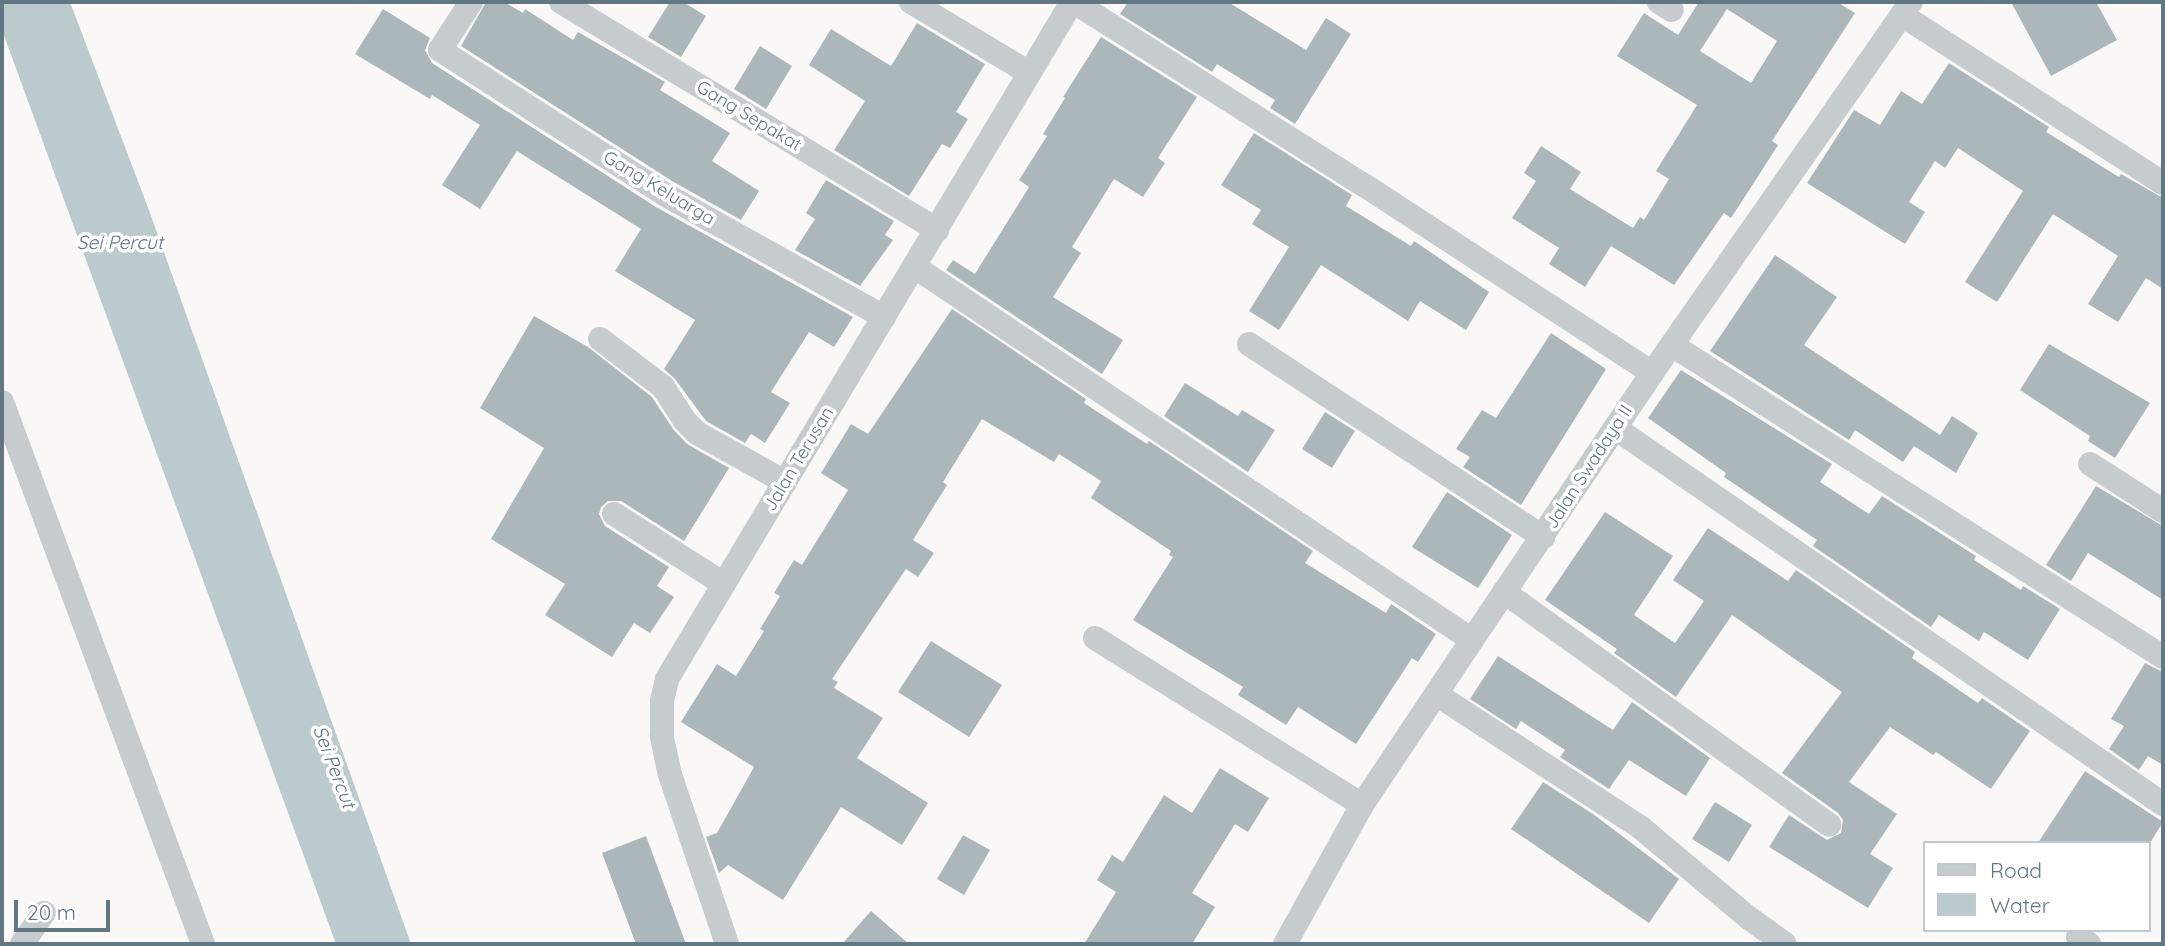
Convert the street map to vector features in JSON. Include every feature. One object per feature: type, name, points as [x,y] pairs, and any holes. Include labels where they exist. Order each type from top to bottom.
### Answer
[{"type":"street","name":"Gang Keluarga","points":[[471,2],[440,50],[664,194],[884,317]]},
{"type":"street","name":"Gang Sepakat","points":[[561,2],[937,230]]},
{"type":"street","points":[[911,2],[1029,74]]},
{"type":"street","name":"Jalan Terusan","points":[[727,944],[670,775],[662,736],[662,701],[667,679],[1073,2]]},
{"type":"street","points":[[1073,2],[1364,185],[1652,373]]},
{"type":"street","points":[[1906,8],[2163,183]]},
{"type":"street","name":"Jalan Swadaya II","points":[[1285,944],[1363,805],[1436,694],[1652,373],[1906,8]]},
{"type":"street","points":[[915,267],[1472,640]]},
{"type":"street","points":[[600,339],[663,387],[685,421],[697,433],[785,482]]},
{"type":"street","points":[[1249,344],[1543,537]]},
{"type":"street","points":[[1672,345],[2163,657]]},
{"type":"street","points":[[2,401],[203,944]]},
{"type":"street","points":[[1615,428],[2163,804]]},
{"type":"street","points":[[2091,464],[2163,511]]},
{"type":"street","points":[[614,514],[724,584]]},
{"type":"street","points":[[1504,592],[1829,825]]},
{"type":"street","points":[[1095,638],[1363,805]]},
{"type":"street","points":[[1436,694],[1640,827],[1784,944]]},
{"type":"street","points":[[22,944],[44,913]]},
{"type":"water","name":"Sei Percut","points":[[2,2],[70,2],[150,213],[411,944],[336,944],[2,30]]},
{"type":"building","points":[[486,2],[504,2],[523,13],[525,9],[573,40],[578,32],[665,82],[660,90],[730,133],[712,161],[759,191],[741,220],[672,181],[461,46]]},
{"type":"building","points":[[670,2],[683,2],[706,16],[681,57],[648,37]]},
{"type":"building","points":[[1128,2],[1228,2],[1306,50],[1326,18],[1351,34],[1295,124],[1270,108],[1275,100],[1217,64],[1212,72],[1120,14]]},
{"type":"building","points":[[1699,2],[1837,2],[1855,13],[1772,141],[1778,145],[1731,218],[1724,213],[1674,285],[1611,246],[1585,287],[1549,264],[1559,248],[1512,218],[1536,181],[1524,173],[1541,146],[1581,172],[1570,189],[1633,228],[1640,217],[1644,220],[1669,179],[1656,171],[1697,105],[1617,56],[1644,13],[1678,35]],"holes":[[[1727,9],[1777,41],[1751,83],[1700,51]]]},
{"type":"building","points":[[2011,2],[2096,2],[2117,40],[2051,76]]},
{"type":"building","points":[[383,9],[430,38],[425,50],[432,63],[656,207],[853,317],[834,347],[809,332],[771,392],[790,403],[765,443],[751,434],[745,443],[706,421],[675,379],[664,369],[695,320],[615,271],[641,229],[517,151],[480,209],[442,185],[480,125],[432,95],[430,99],[355,54]]},
{"type":"building","points":[[917,23],[985,64],[956,112],[968,119],[950,148],[942,144],[909,196],[834,150],[865,101],[809,65],[831,29],[891,66]]},
{"type":"building","points":[[1101,37],[1197,97],[1158,158],[1165,163],[1143,197],[1114,179],[1072,247],[1081,253],[1053,297],[1123,340],[1102,374],[946,270],[953,260],[975,274],[1029,187],[1019,180],[1047,136],[1043,134],[1065,98],[1063,97]]},
{"type":"building","points":[[760,46],[792,66],[766,109],[734,89]]},
{"type":"building","points":[[1949,63],[2049,127],[2046,132],[2119,177],[2121,174],[2163,198],[2163,289],[2146,278],[2118,322],[2088,304],[2118,256],[2053,214],[1997,302],[1965,282],[2023,191],[1958,148],[1945,168],[1935,161],[1909,202],[1925,212],[1905,244],[1807,183],[1854,110],[1880,125],[1901,91],[1922,104]]},
{"type":"building","points":[[1254,133],[1352,195],[1346,206],[1411,246],[1414,241],[1489,292],[1466,330],[1420,301],[1408,321],[1321,265],[1279,330],[1249,311],[1289,247],[1252,224],[1261,210],[1221,185]]},
{"type":"building","points":[[826,180],[894,221],[885,235],[893,240],[860,286],[795,250],[815,219],[806,213]]},
{"type":"building","points":[[1775,255],[1837,297],[1804,345],[1940,435],[1952,416],[1978,433],[1956,473],[1914,446],[1903,462],[1855,430],[1849,440],[1710,351]]},
{"type":"building","points":[[952,309],[1086,399],[1084,403],[1147,444],[1149,441],[1313,551],[1305,563],[1386,613],[1391,604],[1436,634],[1418,662],[1412,658],[1356,744],[1298,707],[1286,725],[1238,695],[1243,687],[1133,620],[1173,557],[1169,555],[1171,551],[1091,498],[1101,481],[1059,454],[1054,462],[982,419],[943,482],[947,485],[913,540],[934,553],[918,577],[906,569],[832,679],[838,682],[834,688],[883,718],[857,758],[928,803],[902,845],[841,807],[783,900],[728,865],[719,873],[706,837],[717,833],[754,767],[681,722],[717,664],[736,676],[764,631],[760,629],[780,596],[774,593],[794,560],[802,565],[848,490],[821,473],[851,424],[868,434]]},
{"type":"building","points":[[534,316],[588,347],[652,397],[673,429],[687,444],[729,468],[684,541],[621,501],[608,501],[601,507],[599,514],[605,526],[669,567],[657,586],[674,597],[650,633],[634,623],[612,657],[545,615],[565,584],[491,539],[544,448],[480,408]]},
{"type":"building","points":[[1551,333],[1606,369],[1521,505],[1463,467],[1470,457],[1456,449],[1482,410],[1496,418]]},
{"type":"building","points":[[2049,344],[2150,403],[2115,458],[2088,441],[2090,436],[2020,390]]},
{"type":"building","points":[[1681,370],[1832,464],[1820,482],[1869,514],[1882,496],[1976,556],[1974,560],[2021,590],[2023,586],[2060,609],[2028,660],[1984,632],[1979,641],[1939,615],[1931,627],[1813,546],[1817,540],[1724,477],[1726,473],[1648,418]]},
{"type":"building","points":[[1185,383],[1238,416],[1242,410],[1275,430],[1248,472],[1164,416]]},
{"type":"building","points":[[1325,412],[1355,431],[1332,468],[1302,449]]},
{"type":"building","points":[[2096,486],[2163,526],[2163,600],[2088,553],[2071,581],[2046,565]]},
{"type":"building","points":[[1447,492],[1512,535],[1478,588],[1412,547]]},
{"type":"building","points":[[1605,512],[1673,556],[1634,615],[1675,643],[1704,601],[1673,580],[1708,528],[1788,581],[1796,570],[1915,652],[1912,658],[1978,703],[1982,698],[2030,731],[1991,789],[1936,752],[1933,755],[1890,727],[1849,782],[1897,814],[1870,854],[1893,868],[1868,908],[1769,847],[1789,815],[1827,840],[1841,833],[1843,820],[1838,813],[1782,773],[1842,692],[1732,615],[1676,697],[1614,653],[1617,649],[1545,600]]},
{"type":"building","points":[[931,641],[1002,685],[969,737],[898,692]]},
{"type":"building","points":[[1498,656],[1613,730],[1632,702],[1710,758],[1686,796],[1629,760],[1609,789],[1560,757],[1565,750],[1521,721],[1516,729],[1470,699]]},
{"type":"building","points":[[2145,663],[2163,672],[2163,765],[2148,756],[2139,770],[2109,749],[2124,726],[2111,719]]},
{"type":"building","points":[[1220,768],[1269,798],[1248,832],[1235,824],[1192,893],[1215,907],[1192,944],[1084,944],[1116,892],[1097,880],[1112,855],[1123,862],[1164,795],[1192,813]]},
{"type":"building","points":[[2085,771],[2163,822],[2151,841],[2039,841]]},
{"type":"building","points":[[1543,782],[1593,814],[1679,879],[1649,923],[1511,829]]},
{"type":"building","points":[[1715,802],[1752,825],[1729,862],[1692,839]]},
{"type":"building","points":[[963,835],[990,850],[964,895],[937,879]]},
{"type":"building","points":[[646,836],[686,944],[636,944],[602,853]]},
{"type":"building","points":[[871,911],[909,944],[842,944]]}]
